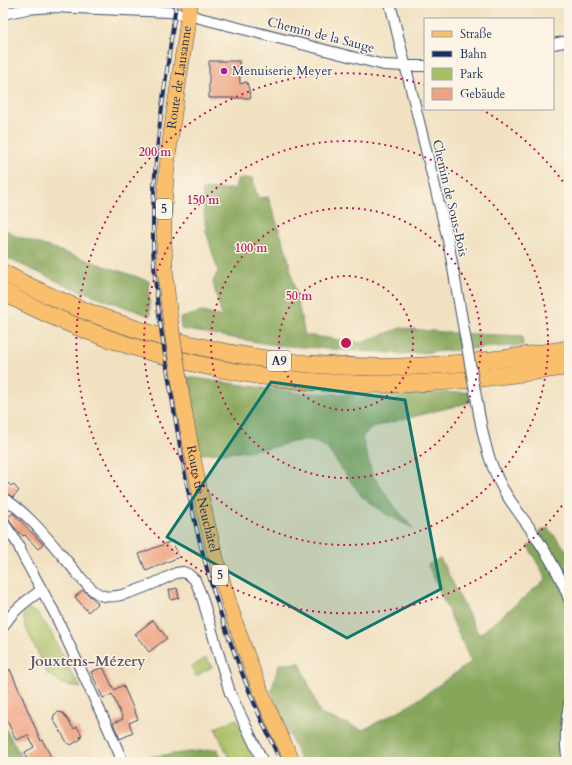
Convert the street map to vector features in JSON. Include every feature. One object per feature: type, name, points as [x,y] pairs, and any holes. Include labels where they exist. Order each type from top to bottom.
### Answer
[{"type":"highway","name":"A9","points":[[3,273],[66,303],[137,329],[210,349],[283,361],[358,367],[409,366],[492,360],[569,349]]},
{"type":"highway","name":"A9","points":[[3,292],[60,320],[133,346],[206,366],[275,377],[358,384],[410,383],[494,377],[569,366]]},
{"type":"main road","name":"Route de Lausanne","points":[[170,318],[164,252],[165,186],[169,145],[189,9]]},
{"type":"main road","name":"Route de Neuchâtel","points":[[170,318],[196,478],[219,570],[248,658],[283,743],[293,762]]},
{"type":"street","name":"Chemin de Sous-Bois","points":[[390,3],[448,240],[484,444],[503,490],[534,534],[564,586],[569,599]]},
{"type":"street","name":"Chemin de la Sauge","points":[[3,14],[40,5],[170,12],[189,9],[384,65],[424,66]]},
{"type":"street","points":[[554,44],[569,41]]},
{"type":"street","points":[[3,498],[16,507],[36,527],[91,588],[103,596],[123,595],[183,572],[195,580],[202,596],[230,692],[263,762]]},
{"type":"street","points":[[3,522],[18,544],[57,618],[123,762]]},
{"type":"street","points":[[3,627],[14,612],[42,590]]},
{"type":"street","points":[[568,762],[565,731],[569,702]]},
{"type":"highlighted area","points":[[271,382],[405,400],[441,589],[347,638],[167,537]]},
{"type":"green space","points":[[252,178],[258,198],[268,197],[287,253],[305,335],[362,343],[400,328],[455,333],[522,336],[523,345],[404,354],[275,345],[181,329],[180,318],[202,312],[222,317],[213,282],[218,271],[206,231],[202,190],[235,189],[237,179]]},
{"type":"green space","points":[[3,228],[16,236],[149,281],[150,316],[65,285],[3,256]]},
{"type":"green space","points":[[187,377],[298,393],[382,395],[470,392],[471,402],[373,427],[362,437],[373,476],[396,508],[414,529],[386,514],[362,497],[326,447],[310,440],[240,452],[199,454]]},
{"type":"green space","points":[[548,528],[569,553],[568,762],[301,762],[271,691],[279,664],[300,663],[320,714],[363,730],[412,704],[471,662],[428,565],[440,558],[479,635],[546,579],[528,546],[535,542],[554,563],[539,531]]},
{"type":"green space","points":[[28,609],[38,614],[49,629],[81,688],[63,684],[52,676],[48,675],[25,626],[23,614]]},
{"type":"green space","points":[[206,658],[212,667],[196,676],[191,667]]},
{"type":"green space","points":[[237,719],[255,758],[247,762],[231,762],[215,728]]},
{"type":"green space","points":[[3,724],[20,754],[20,762],[3,762]]},
{"type":"green space","points":[[217,749],[223,760],[222,762],[136,762],[137,758]]},
{"type":"building","name":"Menuiserie Meyer","points":[[209,61],[239,61],[240,84],[247,82],[251,98],[209,98]]},
{"type":"building","points":[[8,483],[11,486],[13,484],[19,491],[13,497],[3,492],[3,488]]},
{"type":"building","points":[[13,513],[43,544],[38,549],[25,535],[23,536],[13,526],[8,517]]},
{"type":"building","points":[[172,541],[179,557],[146,571],[139,554]]},
{"type":"building","points":[[177,588],[179,598],[171,600],[169,590]]},
{"type":"building","points":[[83,590],[98,603],[88,612],[75,597]]},
{"type":"building","points":[[153,620],[167,638],[149,652],[135,634]]},
{"type":"building","points":[[103,667],[114,690],[123,685],[138,719],[129,723],[133,733],[120,739],[113,723],[123,719],[112,694],[103,698],[91,672]]},
{"type":"building","points":[[10,669],[41,741],[42,740],[54,762],[17,762],[27,757],[25,752],[34,747],[28,735],[16,740],[3,712],[3,681]]},
{"type":"building","points":[[58,712],[63,713],[74,729],[77,727],[82,735],[80,736],[81,739],[71,745],[69,743],[68,744],[53,719],[54,715]]},
{"type":"railway","points":[[176,3],[155,169],[153,246],[161,330],[185,476],[207,570],[240,668],[266,731],[281,762]]},
{"type":"place","name":"Menuiserie Meyer","points":[[224,71]]},
{"type":"district","name":"Jouxtens-Mézery","points":[[88,661]]}]
